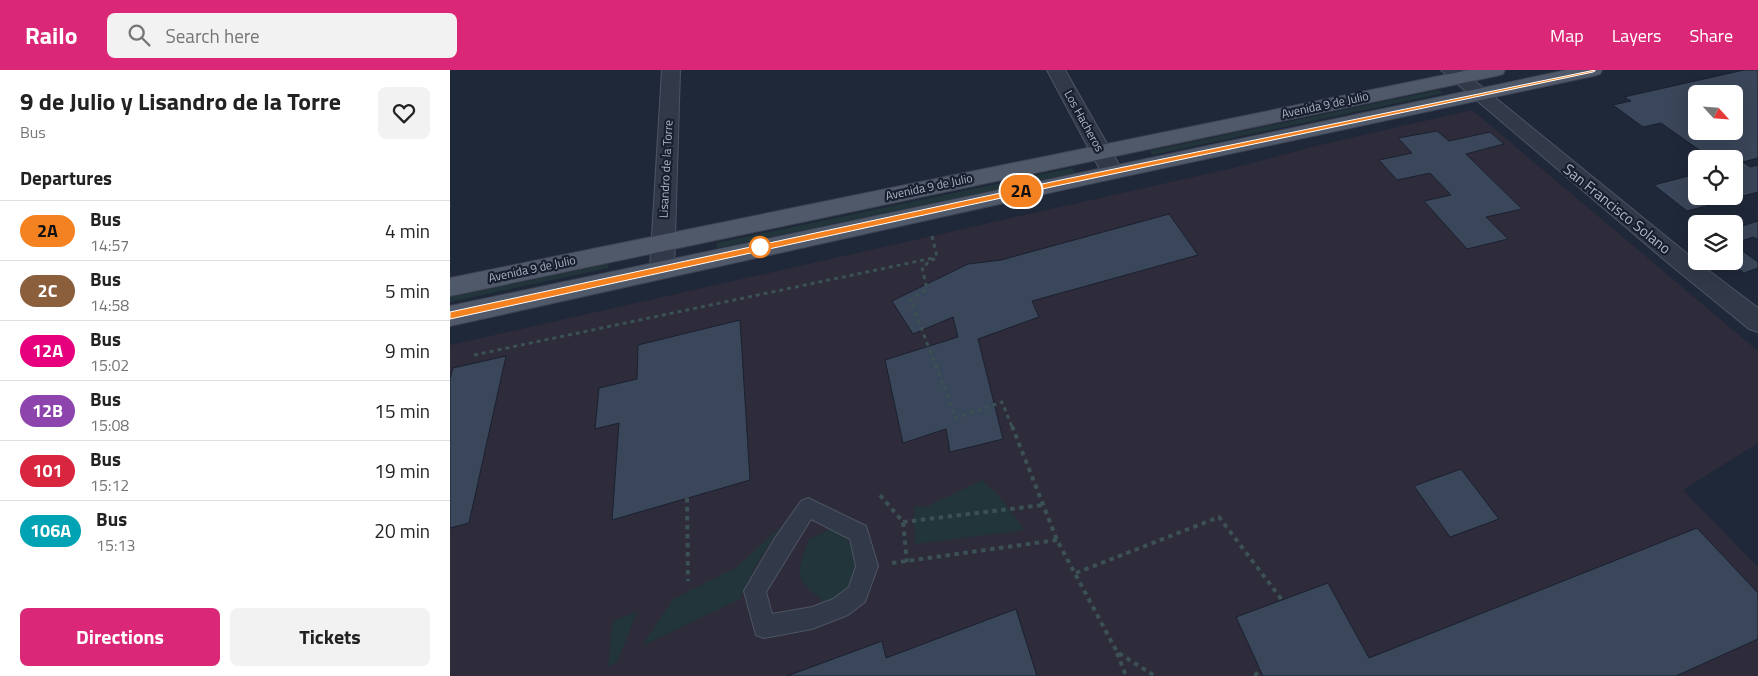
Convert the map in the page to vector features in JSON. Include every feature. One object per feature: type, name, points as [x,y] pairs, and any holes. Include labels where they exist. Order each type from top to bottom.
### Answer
[{"type":"main road","name":"Avenida 9 de Julio","points":[[450,287],[1100,152],[1455,74],[1496,70]]},
{"type":"main road","name":"Avenida 9 de Julio","points":[[450,316],[1593,70]]},
{"type":"street","name":"Lisandro de la Torre","points":[[662,269],[671,70]]},
{"type":"street","name":"Los Hacheros","points":[[1056,70],[1112,172]]},
{"type":"street","name":"San Francisco Solano","points":[[1455,74],[1477,94],[1758,322]]},
{"type":"lane","points":[[808,507],[859,533],[867,566],[858,594],[840,607],[812,618],[764,627],[756,591],[782,545],[808,507]]},
{"type":"path","points":[[932,236],[936,258]]},
{"type":"path","points":[[474,355],[936,258]]},
{"type":"path","points":[[936,258],[922,267],[927,288],[910,299],[956,418],[1002,402],[1058,540],[1117,652],[1126,676]]},
{"type":"path","points":[[880,496],[903,522],[907,562]]},
{"type":"path","points":[[687,498],[688,581]]},
{"type":"path","points":[[903,522],[1043,505]]},
{"type":"path","points":[[1076,573],[1219,517],[1282,600]]},
{"type":"path","points":[[867,566],[1058,540]]},
{"type":"path","points":[[1117,652],[1155,676]]},
{"type":"path","points":[[1255,676],[1260,668]]},
{"type":"shaded area","points":[[1472,110],[1758,351],[1758,443],[1683,490],[1758,567],[1758,676],[450,676],[450,345],[1233,168],[1320,145]]},
{"type":"green space","points":[[1439,90],[1444,93],[1152,155],[1150,151]]},
{"type":"green space","points":[[1072,168],[1076,173],[717,248],[717,243]]},
{"type":"green space","points":[[608,264],[608,268],[450,302],[450,297]]},
{"type":"green space","points":[[982,480],[1001,498],[1024,530],[915,544],[914,506],[924,508]]},
{"type":"green space","points":[[780,527],[755,567],[740,599],[642,646],[673,599],[737,567]]},
{"type":"green space","points":[[836,527],[846,537],[858,556],[852,586],[826,603],[803,582],[800,569],[809,539]]},
{"type":"green space","points":[[637,612],[617,662],[608,667],[613,621]]},
{"type":"building","points":[[1744,70],[1758,70],[1758,158],[1743,162],[1743,150],[1699,150],[1661,123],[1643,127],[1613,105],[1631,101],[1624,97]]},
{"type":"building","points":[[1437,131],[1449,141],[1490,132],[1504,144],[1466,154],[1522,209],[1486,217],[1508,239],[1467,249],[1424,201],[1451,195],[1430,173],[1397,180],[1379,160],[1412,153],[1398,138]]},
{"type":"building","points":[[1743,162],[1750,167],[1758,165],[1758,192],[1743,196]]},
{"type":"building","points":[[1688,176],[1688,205],[1709,205],[1687,211],[1654,185]]},
{"type":"building","points":[[1169,214],[1198,255],[1032,301],[1039,317],[978,339],[1003,439],[950,452],[946,429],[903,443],[885,360],[958,337],[953,317],[913,334],[892,301],[968,264],[1001,260]]},
{"type":"building","points":[[1758,221],[1758,240],[1754,237],[1743,240],[1743,226]]},
{"type":"building","points":[[1743,251],[1758,262],[1758,268],[1744,273],[1740,270],[1743,270]]},
{"type":"building","points":[[740,320],[750,480],[612,520],[619,423],[595,429],[599,388],[637,379],[638,345]]},
{"type":"building","points":[[506,356],[469,523],[450,528],[450,379],[453,368]]},
{"type":"building","points":[[1461,469],[1499,519],[1450,537],[1414,486]]},
{"type":"building","points":[[1697,528],[1758,593],[1758,639],[1676,676],[1263,676],[1236,617],[1328,583],[1369,658]]},
{"type":"building","points":[[1016,609],[1037,676],[787,676],[882,641],[886,658]]},
{"type":"bus line","name":"2A","points":[[450,316],[1056,184],[1593,70]]}]
